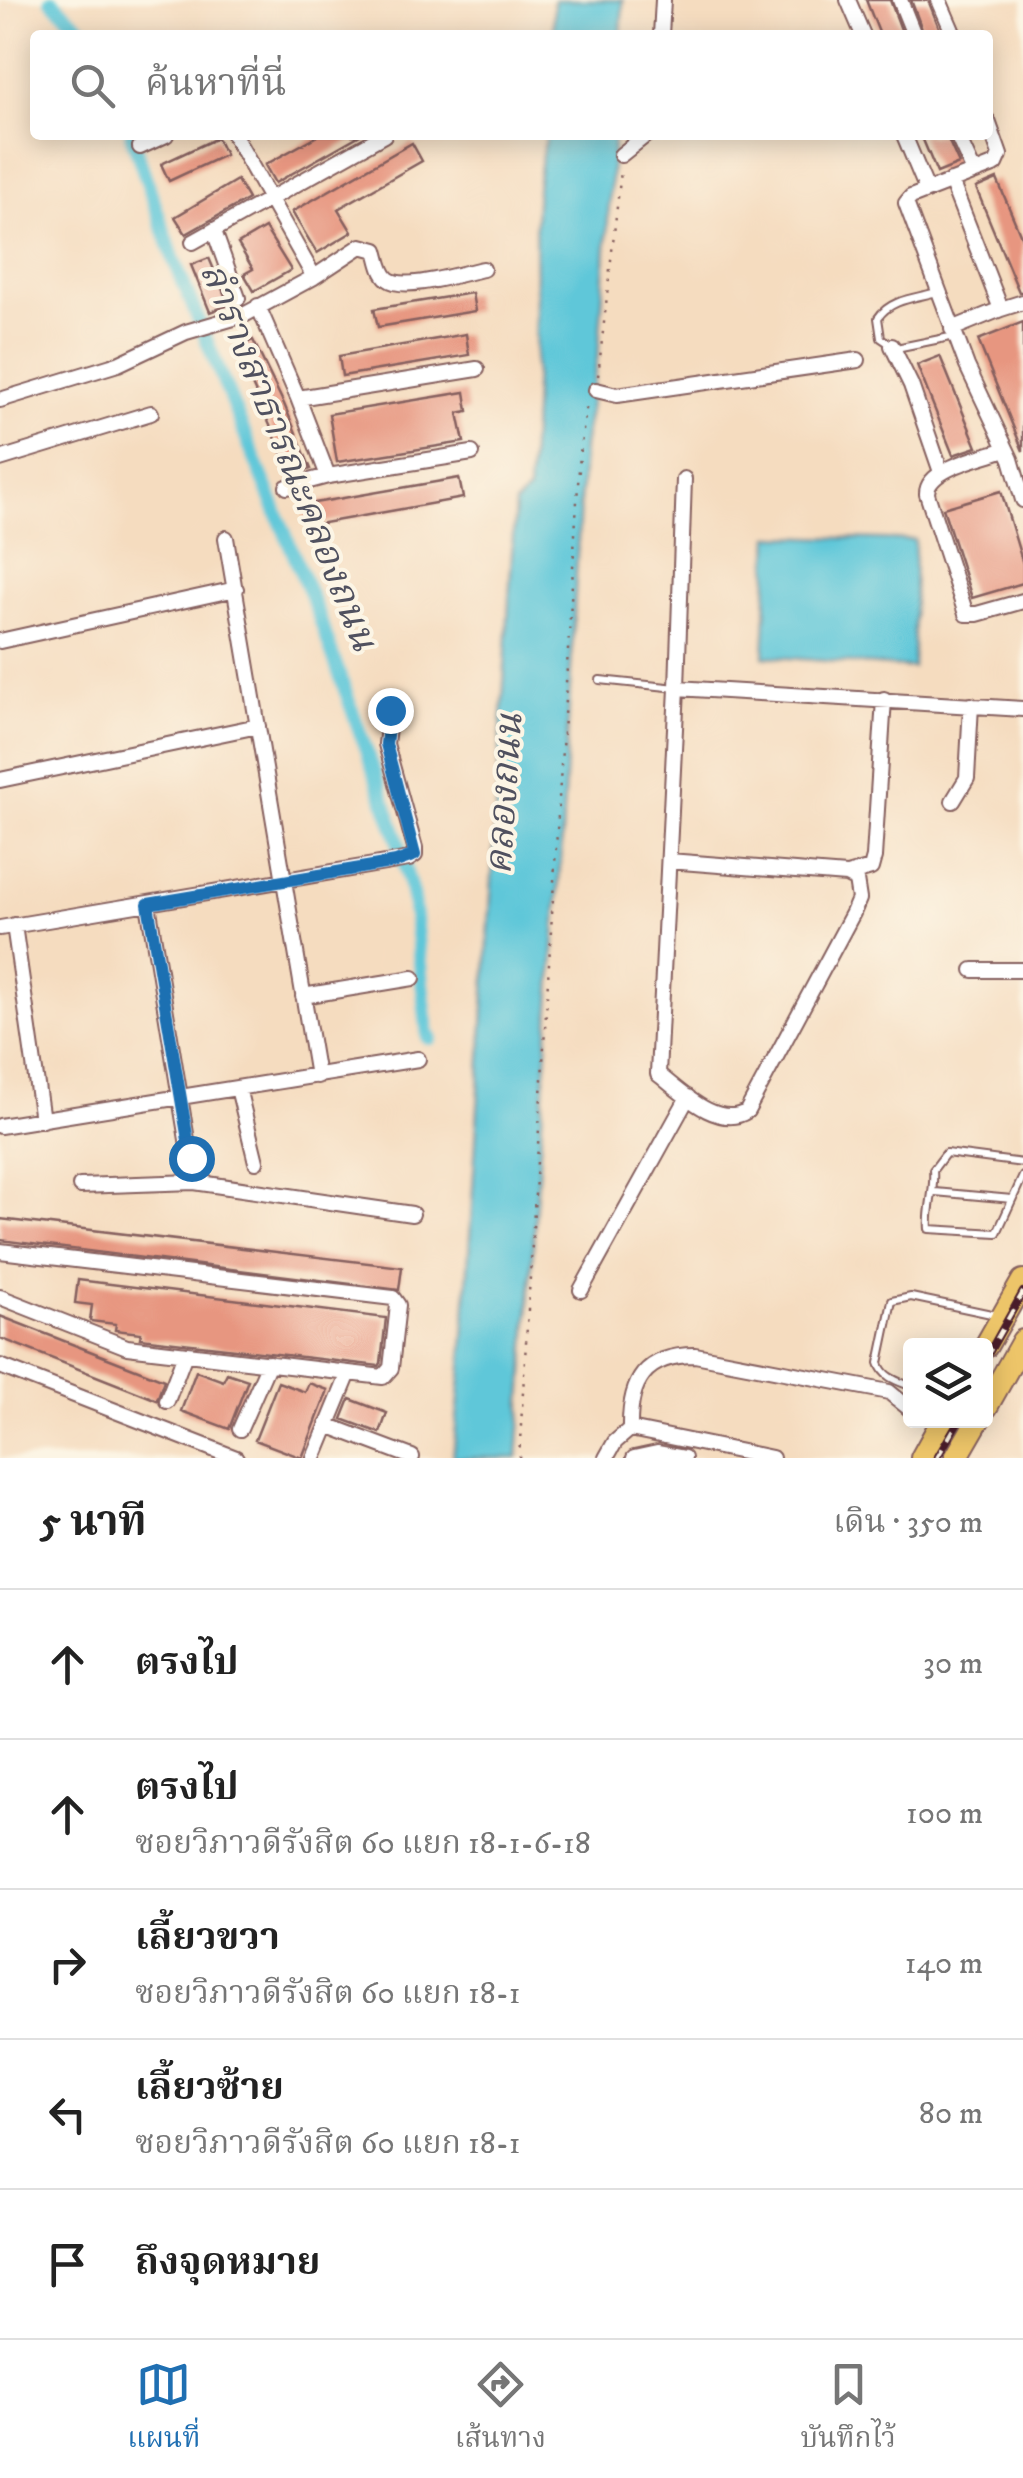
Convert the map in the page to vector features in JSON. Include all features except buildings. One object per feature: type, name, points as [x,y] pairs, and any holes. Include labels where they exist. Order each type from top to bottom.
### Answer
[{"type":"main road","points":[[990,1338],[1023,1281]]},
{"type":"main road","points":[[993,1394],[1023,1341]]},
{"type":"main road","points":[[922,1458],[934,1428]]},
{"type":"main road","points":[[956,1458],[973,1428]]},
{"type":"street","points":[[661,30],[663,0]]},
{"type":"street","points":[[848,0],[861,30]]},
{"type":"street","points":[[900,0],[912,30]]},
{"type":"street","points":[[939,0],[952,30]]},
{"type":"street","points":[[993,135],[1000,155],[996,164],[927,190],[906,203],[954,332],[1013,455],[1023,500]]},
{"type":"street","points":[[140,147],[155,140]]},
{"type":"street","points":[[237,140],[314,277]]},
{"type":"street","points":[[193,242],[375,140]]},
{"type":"street","points":[[622,154],[640,140]]},
{"type":"street","points":[[906,140],[927,190]]},
{"type":"street","points":[[959,140],[974,172]]},
{"type":"street","points":[[951,180],[1001,309]]},
{"type":"street","points":[[214,230],[238,298]]},
{"type":"street","points":[[0,400],[118,364],[186,332],[216,324],[314,277],[361,246],[376,250],[380,268],[389,280],[404,285],[483,269]]},
{"type":"street","points":[[954,332],[1023,302]]},
{"type":"street","points":[[258,306],[328,476]]},
{"type":"street","points":[[892,346],[911,385],[940,472]]},
{"type":"street","points":[[596,390],[617,395],[858,360]]},
{"type":"street","points":[[298,398],[477,369]]},
{"type":"street","points":[[0,459],[150,413]]},
{"type":"street","points":[[287,487],[328,476],[472,453]]},
{"type":"street","points":[[1013,455],[940,472],[926,486],[966,614],[1023,601]]},
{"type":"street","points":[[684,479],[658,1074],[723,1117],[738,1117],[747,1111],[859,899],[856,880],[846,875]]},
{"type":"street","points":[[226,538],[317,1076]]},
{"type":"street","points":[[0,641],[236,589]]},
{"type":"street","points":[[677,688],[1023,709]]},
{"type":"street","points":[[669,862],[846,875],[870,868],[874,858],[884,699]]},
{"type":"street","points":[[953,802],[967,778],[970,706]]},
{"type":"street","points":[[42,1120],[7,927],[415,855],[386,744],[390,710],[402,709]]},
{"type":"street","points":[[0,780],[258,726]]},
{"type":"street","points":[[148,904],[194,1182]]},
{"type":"street","points":[[973,970],[1023,970]]},
{"type":"street","points":[[303,996],[413,978]]},
{"type":"street","points":[[0,1126],[418,1059]]},
{"type":"street","points":[[238,1088],[256,1162]]},
{"type":"street","points":[[581,1290],[688,1097]]},
{"type":"street","points":[[80,1186],[194,1182],[412,1214]]},
{"type":"street","points":[[0,1251],[393,1298],[398,1305],[389,1373],[383,1376],[127,1347],[0,1296]]},
{"type":"street","points":[[167,1400],[185,1354]]},
{"type":"street","points":[[606,1458],[630,1428],[630,1404],[648,1369],[662,1358],[678,1355],[889,1392],[903,1403]]},
{"type":"street","points":[[240,1428],[269,1363]]},
{"type":"street","points":[[0,1366],[236,1458]]},
{"type":"street","points":[[314,1458],[349,1372]]},
{"type":"street","points":[[328,1425],[412,1457]]},
{"type":"street","points":[[630,1428],[772,1458]]},
{"type":"street","points":[[634,1458],[657,1453],[684,1458]]},
{"type":"lane","points":[[938,292],[882,310],[878,318],[881,338],[892,346],[954,332]]},
{"type":"lane","points":[[600,680],[677,688]]},
{"type":"lane","points":[[1023,1164],[946,1153],[933,1170],[935,1192],[928,1214],[929,1229],[997,1233],[1023,1176]]},
{"type":"lane","points":[[935,1192],[1012,1199]]},
{"type":"lane","points":[[903,1384],[881,1370],[878,1362],[892,1302],[911,1297],[1002,1316]]},
{"type":"path","points":[[519,1458],[580,452],[589,390],[596,390],[622,154]]},
{"type":"water","points":[[554,0],[623,0],[621,30],[553,30]]},
{"type":"water","name":"คลองถนน","points":[[546,140],[614,140],[599,347],[583,447],[561,852],[518,1458],[453,1458],[462,1367],[515,504],[528,491],[530,467],[536,195]]},
{"type":"water","points":[[770,536],[915,540],[913,668],[764,656]]},
{"type":"waterway","name":"ลำรางสาธารณะคลองถนน","points":[[51,0],[83,30]]},
{"type":"waterway","name":"ลำรางสาธารณะคลองถนน","points":[[133,140],[174,260],[318,614],[396,834],[413,898],[431,1038]]},
{"type":"railway","points":[[993,1346],[1023,1292]]},
{"type":"railway","points":[[937,1458],[954,1428]]},
{"type":"route","points":[[191,1158],[148,904],[396,862],[415,855],[386,744],[390,710]]}]
